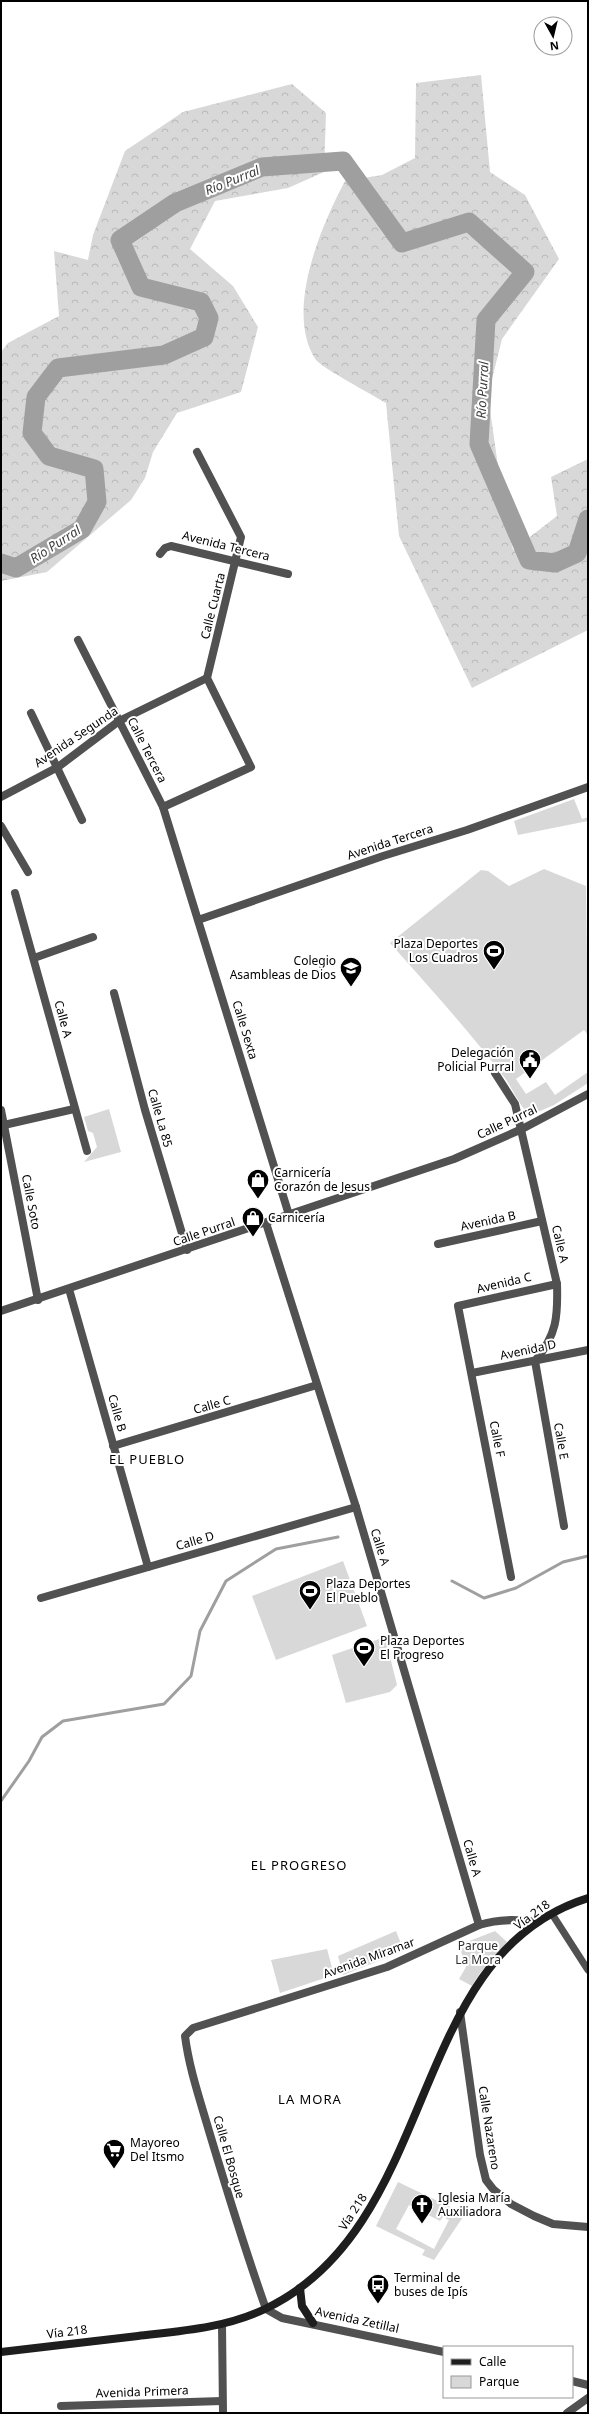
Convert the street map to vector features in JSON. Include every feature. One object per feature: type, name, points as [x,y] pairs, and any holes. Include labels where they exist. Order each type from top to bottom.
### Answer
[{"type":"main road","name":"Vía 218","points":[[1,2352],[222,2325],[266,2309],[300,2288],[332,2261],[351,2238],[373,2206],[397,2158],[460,2011],[482,1978],[508,1948],[537,1922],[588,1898]]},
{"type":"main road","points":[[300,2288],[302,2306],[313,2323]]},
{"type":"street","name":"Calle Cuarta","points":[[197,452],[241,534],[237,560],[207,678]]},
{"type":"street","name":"Avenida Tercera","points":[[160,554],[165,548],[171,546],[237,560],[288,574]]},
{"type":"street","name":"Calle Tercera","points":[[78,640],[163,807]]},
{"type":"street","name":"Avenida Segunda","points":[[1,797],[58,767],[119,721],[207,678]]},
{"type":"street","points":[[163,807],[251,767],[207,678]]},
{"type":"street","points":[[31,713],[82,820]]},
{"type":"street","name":"Avenida Tercera","points":[[198,920],[384,856],[474,828],[588,787]]},
{"type":"street","name":"Calle Sexta","points":[[163,807],[289,1215]]},
{"type":"street","points":[[1,826],[28,872]]},
{"type":"street","name":"Calle A","points":[[15,893],[34,958],[74,1109],[87,1151]]},
{"type":"street","points":[[34,958],[93,937]]},
{"type":"street","name":"Calle La 85","points":[[114,993],[147,1118],[188,1250]]},
{"type":"street","name":"Calle A","points":[[495,1073],[515,1104],[557,1284],[558,1308],[555,1328],[547,1347],[535,1361]]},
{"type":"street","name":"Calle Purral","points":[[1,1311],[188,1250],[454,1159],[522,1129],[588,1094]]},
{"type":"street","points":[[4,1125],[74,1109]]},
{"type":"street","name":"Calle Soto","points":[[1,1110],[38,1300]]},
{"type":"street","name":"Avenida B","points":[[438,1244],[542,1221]]},
{"type":"street","name":"Calle A","points":[[266,1223],[356,1507],[478,1925]]},
{"type":"street","name":"Avenida C","points":[[458,1306],[557,1284]]},
{"type":"street","name":"Calle B","points":[[69,1289],[148,1567]]},
{"type":"street","name":"Calle F","points":[[458,1306],[511,1577]]},
{"type":"street","name":"Avenida D","points":[[472,1373],[588,1350]]},
{"type":"street","name":"Calle E","points":[[535,1361],[564,1526]]},
{"type":"street","name":"Calle C","points":[[113,1446],[317,1386]]},
{"type":"street","name":"Calle D","points":[[41,1598],[356,1507]]},
{"type":"street","points":[[552,1914],[588,1970]]},
{"type":"street","name":"Avenida Miramar","points":[[208,2023],[387,1967],[478,1925],[496,1920],[512,1919],[537,1922]]},
{"type":"street","name":"Calle Nazareno","points":[[460,2011],[480,2155],[486,2180],[493,2189],[511,2204],[534,2216],[553,2224],[588,2227]]},
{"type":"street","name":"Calle El Bosque","points":[[208,2023],[192,2028],[185,2036],[187,2049],[237,2226],[266,2309]]},
{"type":"street","name":"Avenida Zetillal","points":[[266,2309],[282,2318],[313,2323],[443,2352]]},
{"type":"street","points":[[222,2325],[223,2413]]},
{"type":"street","points":[[573,2381],[588,2385]]},
{"type":"street","points":[[567,2413],[588,2398]]},
{"type":"street","name":"Avenida Primera","points":[[62,2406],[222,2401]]},
{"type":"green space","points":[[481,75],[490,172],[525,195],[559,259],[502,339],[488,395],[504,509],[513,550],[557,516],[551,477],[588,459],[588,630],[472,688],[399,536],[386,403],[337,375],[316,360],[307,340],[304,318],[305,294],[317,245],[326,221],[345,181],[382,175],[415,158],[416,83]]},
{"type":"green space","points":[[292,84],[326,113],[324,172],[288,188],[215,201],[190,249],[233,286],[258,327],[241,392],[177,413],[153,452],[145,478],[131,500],[47,572],[1,581],[1,352],[8,343],[59,316],[54,251],[88,260],[93,235],[125,151],[183,112]]},
{"type":"green space","points":[[574,799],[582,819],[588,817],[588,821],[518,835],[514,821]]},
{"type":"green space","points":[[544,869],[586,886],[588,1035],[584,1030],[516,1079],[526,1094],[546,1082],[555,1095],[588,1072],[588,1083],[554,1105],[531,1115],[524,1110],[505,1078],[477,1043],[390,943],[481,870],[488,871],[509,886]]},
{"type":"green space","points":[[109,1109],[121,1152],[84,1162],[97,1147],[93,1133],[88,1131],[84,1117]]},
{"type":"green space","name":"Plaza Deportes El Pueblo","points":[[343,1561],[367,1626],[276,1660],[252,1596]]},
{"type":"green space","name":"Plaza Deportes El Progreso","points":[[385,1637],[397,1685],[390,1692],[346,1703],[332,1655]]},
{"type":"green space","points":[[396,1931],[404,1951],[343,1975],[338,1956]]},
{"type":"green space","name":"Parque La Mora","points":[[495,1931],[507,1942],[480,1973],[472,1986],[459,1979],[466,1967],[459,1945]]},
{"type":"green space","points":[[327,1949],[334,1975],[280,1993],[271,1960]]},
{"type":"green space","points":[[398,2182],[465,2214],[434,2260],[422,2255],[425,2250],[376,2226]],"holes":[[[409,2205],[440,2221],[443,2217],[449,2220],[434,2249],[396,2229]]]},
{"type":"waterway","name":"Río Purral","points":[[1,563],[16,568],[82,529],[97,502],[94,469],[49,456],[32,433],[36,397],[58,368],[164,355],[204,337],[209,318],[201,302],[141,287],[120,240],[175,203],[262,167],[343,161],[402,243],[469,222],[525,272],[486,320],[479,444],[529,560],[555,563],[577,553],[588,519]]},
{"type":"waterway","points":[[1,1801],[29,1761],[42,1737],[63,1721],[164,1704],[191,1676],[200,1631],[226,1581],[276,1549],[338,1537]]},
{"type":"waterway","points":[[452,1581],[484,1598],[516,1588],[563,1562],[588,1556]]},
{"type":"place","name":"Plaza Deportes Los Cuadros","points":[[494,970]]},
{"type":"place","name":"Colegio Asambleas de Dios","points":[[351,988]]},
{"type":"place","name":"Delegación Policial Purral","points":[[530,1080]]},
{"type":"place","name":"Carnicería Corazón de Jesus","points":[[258,1200]]},
{"type":"place","name":"Carnicería","points":[[253,1238]]},
{"type":"place","name":"Plaza Deportes El Pueblo","points":[[310,1610]]},
{"type":"place","name":"Plaza Deportes El Progreso","points":[[364,1668]]},
{"type":"place","name":"Mayoreo Del Itsmo","points":[[114,2170]]},
{"type":"place","name":"Iglesia María Auxiliadora","points":[[422,2224]]},
{"type":"place","name":"Terminal de buses de Ipís","points":[[378,2304]]},
{"type":"district","name":"EL PUEBLO","points":[[147,1459]]},
{"type":"district","name":"EL PROGRESO","points":[[299,1865]]},
{"type":"district","name":"LA MORA","points":[[310,2099]]}]
